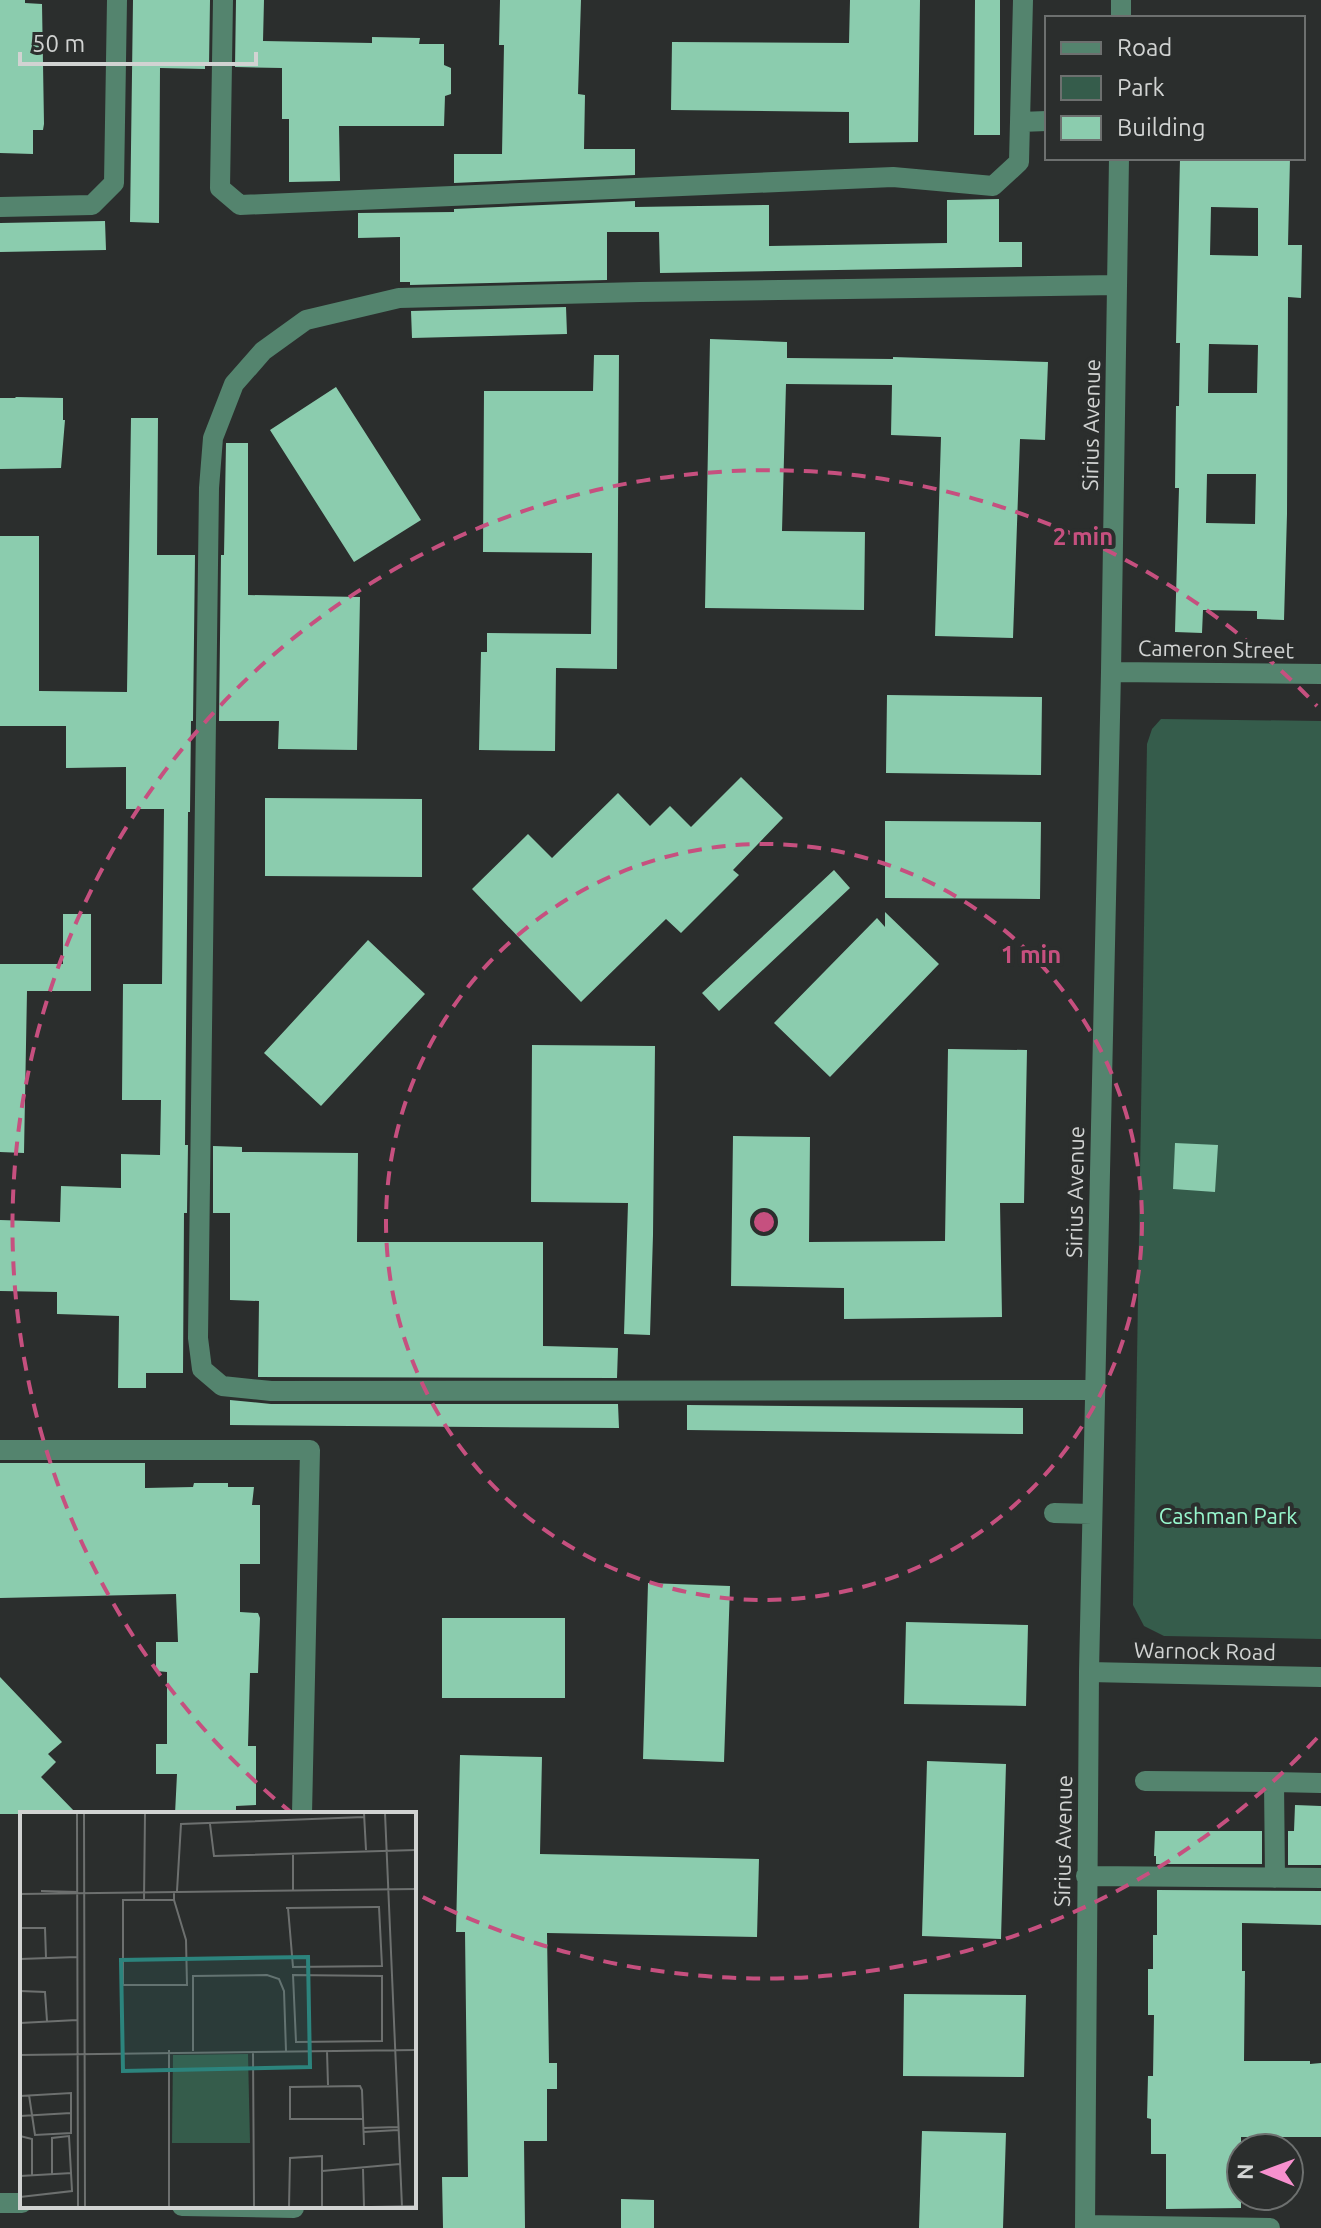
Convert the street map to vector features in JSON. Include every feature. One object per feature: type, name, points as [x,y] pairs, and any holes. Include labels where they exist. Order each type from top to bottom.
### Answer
[{"type":"street","points":[[0,207],[92,205],[114,183],[117,0]]},
{"type":"street","points":[[223,0],[220,188],[240,205],[893,177],[993,186],[1019,162],[1023,0]]},
{"type":"street","points":[[1020,122],[1045,121]]},
{"type":"street","name":"Sirius Avenue","points":[[1085,2226],[1089,1672],[1119,160]]},
{"type":"street","points":[[1095,1390],[271,1391],[222,1386],[202,1369],[198,1338],[209,488],[213,438],[234,384],[263,351],[306,320],[399,298],[1117,285]]},
{"type":"street","name":"Cameron Street","points":[[1111,672],[1321,674]]},
{"type":"street","points":[[0,1450],[310,1450],[302,1812]]},
{"type":"street","points":[[1054,1513],[1092,1514]]},
{"type":"street","name":"Warnock Road","points":[[1089,1672],[1321,1677]]},
{"type":"street","points":[[1145,1781],[1321,1783]]},
{"type":"street","points":[[1274,1782],[1275,1878]]},
{"type":"street","points":[[1086,1876],[1321,1878]]},
{"type":"street","points":[[1085,2226],[1270,2228]]},
{"type":"green space","name":"Cashman Park","points":[[1161,719],[1321,721],[1321,1639],[1164,1636],[1144,1626],[1133,1605],[1147,744],[1152,729]]},
{"type":"building","points":[[0,0],[42,4],[44,124],[43,130],[33,130],[33,154],[0,153]]},
{"type":"building","points":[[133,0],[210,0],[209,66],[205,69],[160,68],[159,223],[130,222]]},
{"type":"building","points":[[236,0],[264,0],[263,41],[372,43],[372,37],[420,38],[419,44],[444,44],[444,65],[451,68],[451,94],[445,96],[444,126],[339,126],[340,181],[289,182],[289,119],[282,119],[282,68],[235,67]]},
{"type":"building","points":[[500,0],[581,0],[578,94],[585,95],[584,149],[635,149],[635,175],[454,183],[454,154],[502,154],[504,45],[499,45]]},
{"type":"building","points":[[850,0],[920,0],[918,142],[849,143],[849,112],[671,110],[672,42],[849,43]]},
{"type":"building","points":[[975,0],[1000,0],[1000,135],[974,135]]},
{"type":"building","points":[[1180,160],[1290,160],[1288,245],[1302,245],[1301,298],[1288,297],[1284,620],[1257,619],[1257,611],[1203,610],[1202,633],[1175,632],[1179,488],[1175,488],[1176,406],[1179,406],[1180,343],[1176,343]],"holes":[[[1211,207],[1258,208],[1258,256],[1210,255]],[[1209,344],[1258,345],[1257,393],[1208,393]],[[1207,474],[1256,474],[1255,524],[1206,523]]]},
{"type":"building","points":[[999,199],[999,242],[1022,242],[1022,267],[660,273],[659,232],[607,232],[607,280],[410,285],[410,282],[400,282],[400,237],[358,238],[358,213],[454,212],[454,209],[635,201],[635,207],[769,205],[769,246],[947,243],[947,200]]},
{"type":"building","points":[[105,221],[106,250],[0,252],[0,223]]},
{"type":"building","points":[[566,307],[567,334],[412,338],[411,311]]},
{"type":"building","points":[[710,339],[787,342],[787,358],[893,357],[1048,362],[1045,440],[1020,439],[1013,638],[935,636],[941,437],[891,435],[892,385],[786,384],[782,531],[865,532],[864,610],[705,608]]},
{"type":"building","points":[[594,355],[619,355],[617,669],[556,668],[555,751],[479,750],[481,652],[487,652],[487,633],[591,634],[592,553],[483,552],[484,391],[593,391]]},
{"type":"building","points":[[336,387],[421,520],[354,562],[270,430]]},
{"type":"building","points":[[0,398],[63,398],[65,420],[61,468],[0,469]]},
{"type":"building","points":[[131,418],[158,418],[157,555],[195,555],[193,721],[188,812],[185,1145],[188,1145],[187,1213],[184,1213],[183,1373],[146,1373],[146,1388],[118,1388],[119,1316],[57,1314],[57,1292],[0,1291],[0,1220],[60,1222],[61,1186],[121,1188],[121,1154],[160,1155],[161,1100],[122,1100],[123,984],[162,984],[164,809],[126,809],[126,767],[66,768],[66,726],[0,726],[0,536],[39,536],[39,691],[127,692]]},
{"type":"building","points":[[226,443],[248,443],[248,595],[360,597],[357,750],[278,749],[279,721],[219,721]]},
{"type":"building","points":[[887,695],[1042,697],[1041,775],[886,773]]},
{"type":"building","points":[[741,777],[783,818],[733,870],[739,875],[681,933],[666,919],[581,1002],[472,889],[528,834],[552,858],[618,793],[650,826],[670,806],[691,827]]},
{"type":"building","points":[[265,798],[422,799],[422,877],[265,876]]},
{"type":"building","points":[[885,821],[1041,822],[1040,899],[885,898]]},
{"type":"building","points":[[834,870],[850,888],[719,1011],[702,993]]},
{"type":"building","points":[[885,912],[939,964],[830,1077],[774,1023],[877,918],[885,927]]},
{"type":"building","points":[[63,914],[91,914],[91,991],[27,991],[24,1153],[0,1152],[0,964],[63,964]]},
{"type":"building","points":[[368,940],[425,994],[321,1106],[264,1053]]},
{"type":"building","points":[[532,1045],[655,1046],[650,1335],[624,1334],[628,1203],[531,1202]]},
{"type":"building","points":[[948,1049],[1027,1050],[1024,1203],[1000,1203],[1002,1317],[844,1319],[844,1288],[731,1286],[733,1136],[810,1137],[809,1242],[945,1241]]},
{"type":"building","points":[[1175,1143],[1218,1145],[1215,1192],[1173,1189]]},
{"type":"building","points":[[213,1146],[242,1147],[242,1152],[358,1153],[357,1242],[543,1242],[543,1346],[618,1348],[617,1378],[258,1377],[259,1301],[230,1300],[230,1213],[213,1213]]},
{"type":"building","points":[[230,1400],[271,1404],[618,1404],[619,1428],[230,1425]]},
{"type":"building","points":[[687,1405],[1023,1408],[1023,1434],[687,1430]]},
{"type":"building","points":[[0,1463],[145,1463],[145,1488],[193,1487],[194,1483],[254,1487],[252,1505],[260,1505],[260,1564],[240,1564],[240,1612],[258,1613],[260,1618],[258,1673],[250,1673],[248,1746],[256,1746],[256,1805],[236,1806],[236,1812],[175,1812],[177,1774],[156,1774],[156,1744],[167,1744],[167,1672],[156,1671],[156,1642],[178,1642],[176,1594],[0,1598]]},
{"type":"building","points":[[648,1583],[730,1586],[724,1762],[643,1759]]},
{"type":"building","points":[[442,1618],[565,1618],[565,1698],[442,1698]]},
{"type":"building","points":[[906,1622],[1028,1625],[1026,1706],[904,1704]]},
{"type":"building","points":[[0,1677],[62,1742],[48,1754],[56,1762],[41,1777],[75,1812],[0,1814]]},
{"type":"building","points":[[460,1755],[542,1757],[540,1854],[759,1859],[757,1937],[547,1933],[549,2063],[557,2063],[557,2089],[547,2089],[547,2141],[524,2141],[525,2228],[443,2228],[442,2177],[468,2177],[465,1932],[456,1932]]},
{"type":"building","points":[[927,1761],[1006,1764],[1001,1939],[922,1936]]},
{"type":"building","points":[[1295,1805],[1321,1806],[1321,1865],[1288,1865],[1288,1831],[1294,1831]]},
{"type":"building","points":[[1155,1831],[1262,1831],[1262,1864],[1156,1864]]},
{"type":"building","points":[[1157,1890],[1321,1891],[1321,1925],[1242,1923],[1242,1971],[1245,1971],[1244,2061],[1321,2063],[1321,2137],[1305,2137],[1305,2132],[1225,2132],[1225,2208],[1166,2209],[1166,2154],[1151,2154],[1151,2119],[1147,2118],[1148,2076],[1153,2076],[1154,2015],[1148,2015],[1148,1969],[1153,1969],[1153,1935],[1157,1935]]},
{"type":"building","points":[[904,1994],[1026,1995],[1024,2077],[903,2076]]},
{"type":"building","points":[[922,2131],[1006,2133],[1003,2228],[919,2228]]},
{"type":"building","points":[[621,2199],[654,2200],[654,2228],[621,2228]]}]
